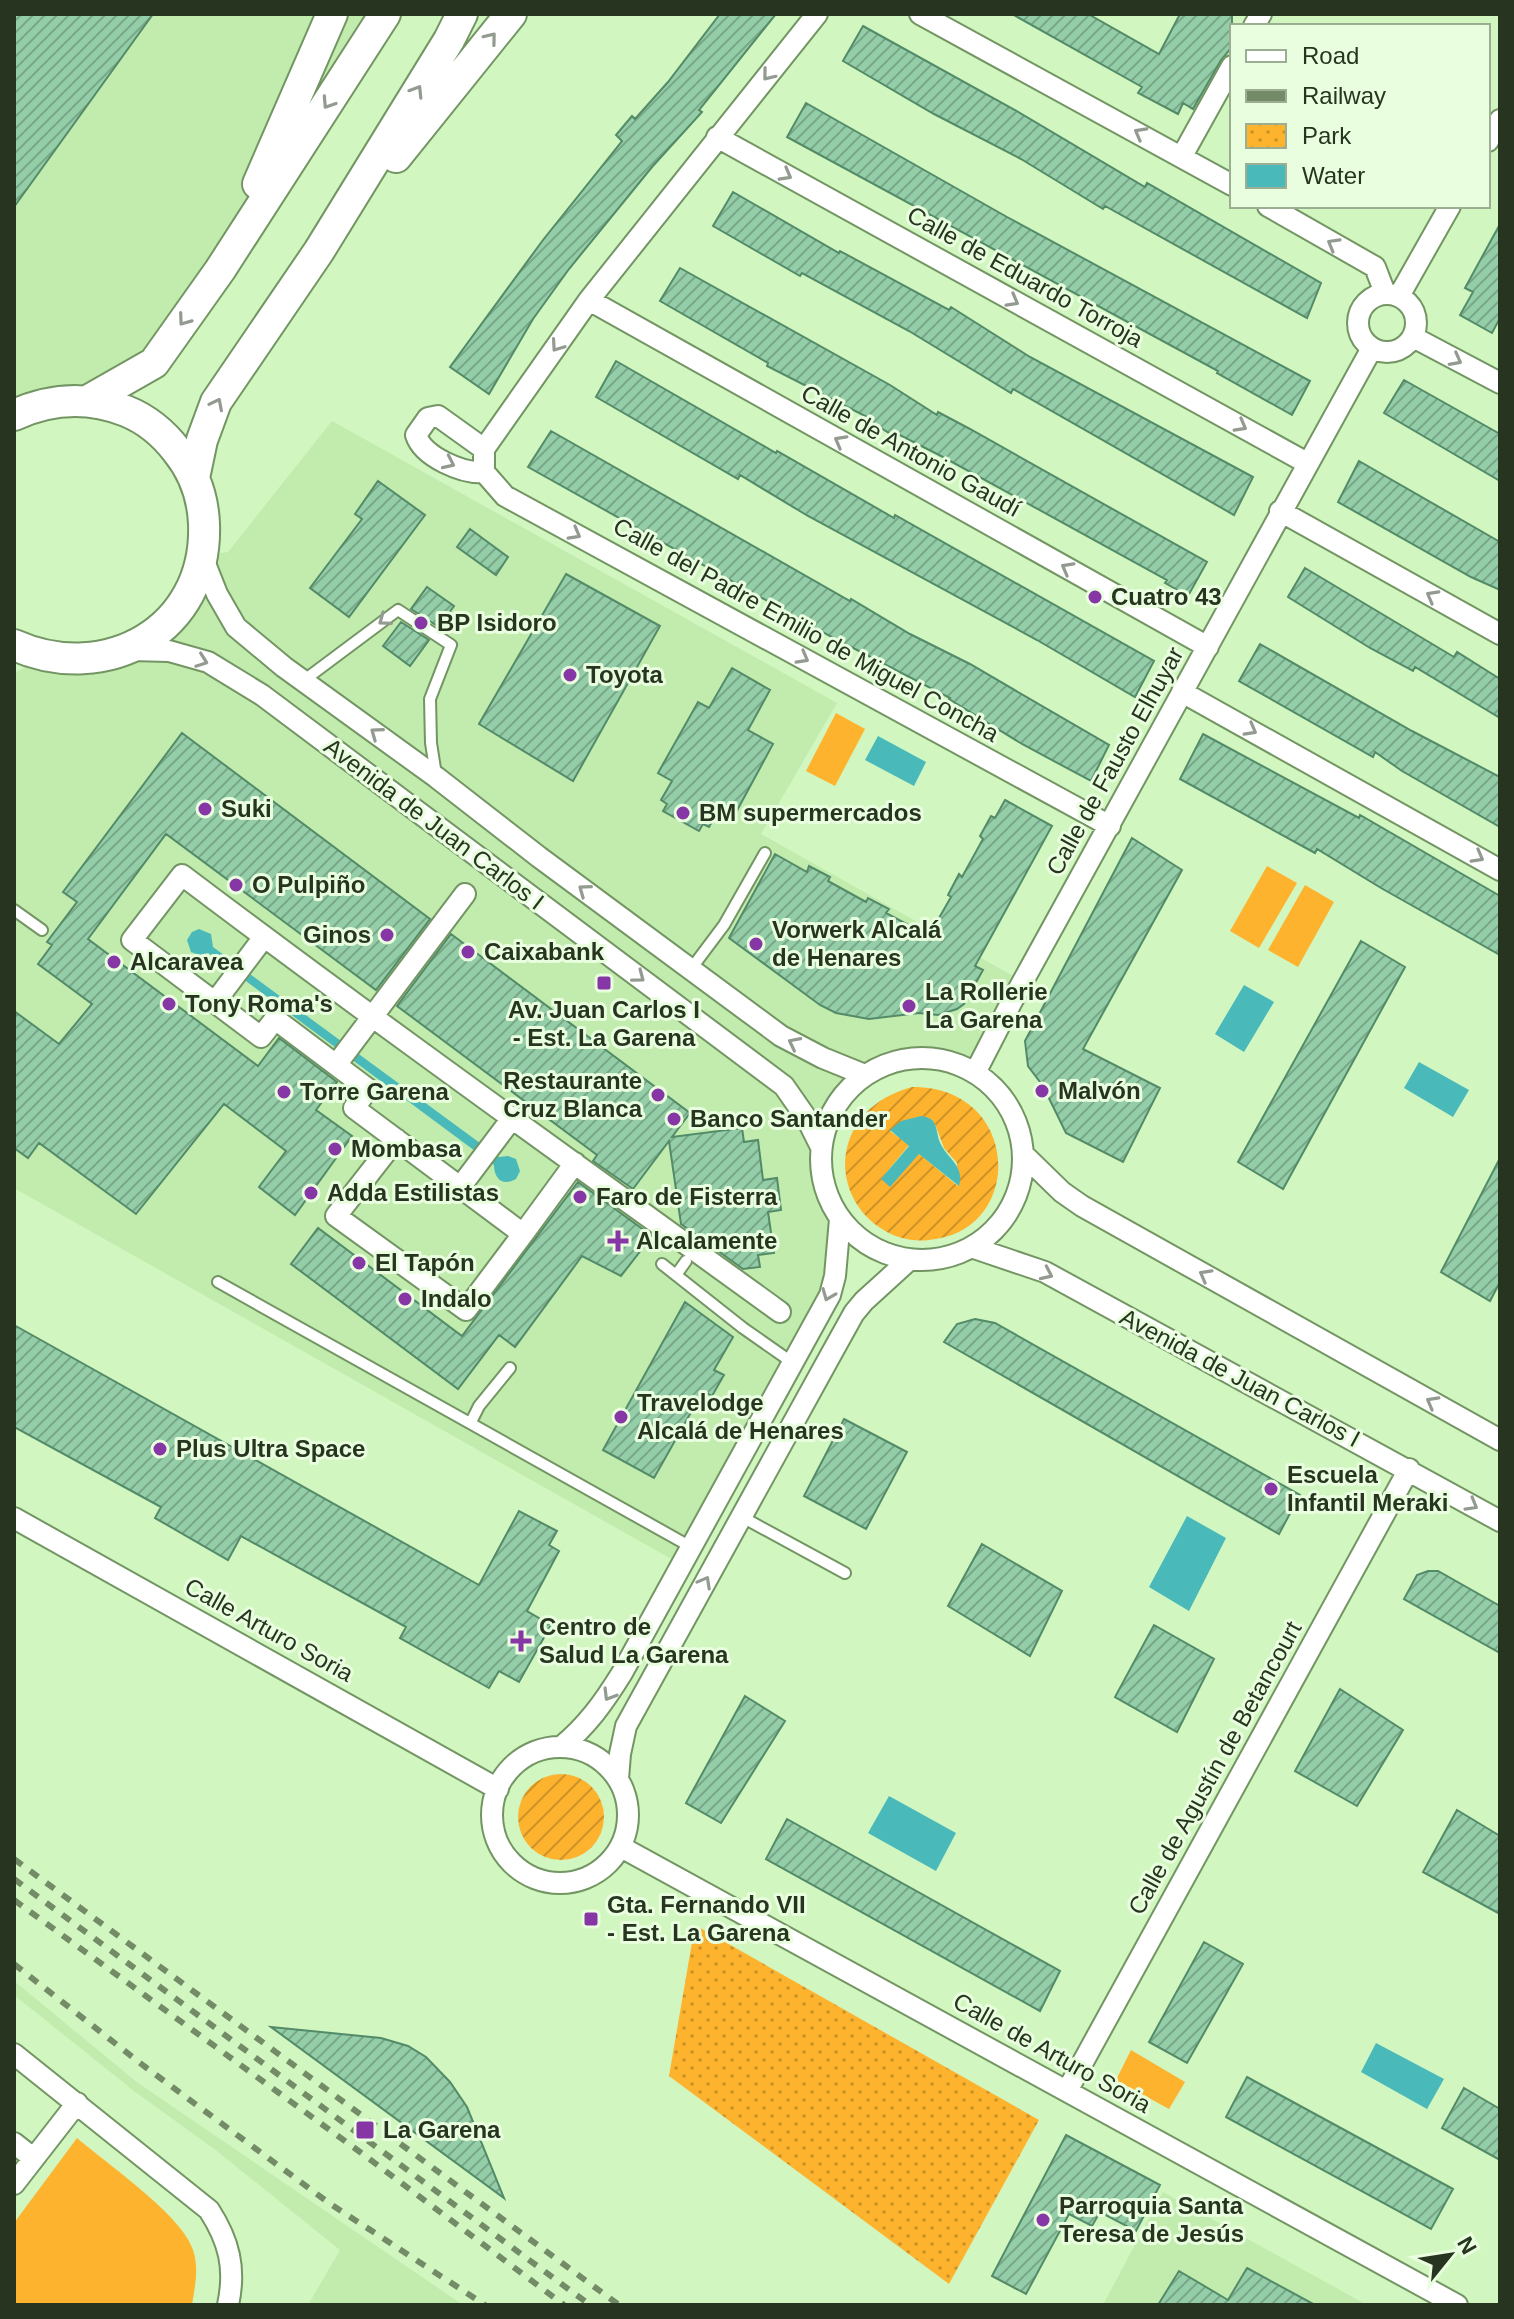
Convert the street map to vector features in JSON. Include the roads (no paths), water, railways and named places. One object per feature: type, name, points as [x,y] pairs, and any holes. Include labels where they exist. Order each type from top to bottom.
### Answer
[{"type":"street","points":[[220,270],[332,14]]},
{"type":"street","points":[[89,400],[154,363],[220,270],[385,14]]},
{"type":"street","points":[[194,478],[202,440],[216,402],[319,251],[462,14]]},
{"type":"street","points":[[319,251],[511,14]]},
{"type":"street","points":[[484,449],[438,416],[428,418],[416,435],[420,446],[430,454],[471,474],[484,472],[484,449],[589,300],[817,14]]},
{"type":"street","points":[[920,14],[1230,184]]},
{"type":"street","points":[[1182,156],[1230,70]]},
{"type":"street","points":[[1490,138],[1500,120]]},
{"type":"street","name":"Calle de Eduardo Torroja","points":[[717,137],[1307,463]]},
{"type":"street","points":[[1272,208],[1375,267],[1392,294],[1411,306],[1416,322],[1413,337],[1401,348],[1386,352],[1372,348],[1363,339],[1358,326],[1360,311],[1368,300],[1392,294],[1449,208]]},
{"type":"street","name":"Calle de Antonio Gaudí","points":[[589,300],[1208,647]]},
{"type":"street","points":[[1413,337],[1500,383]]},
{"type":"street","name":"Calle de Fausto Elhuyar","points":[[975,1073],[1022,981],[1372,348]]},
{"type":"street","points":[[14,414],[53,401],[89,400],[122,409],[152,426],[169,441],[194,478],[204,517],[202,556],[197,577],[175,613],[152,634],[126,650],[87,660],[47,657],[14,645]]},
{"type":"street","name":"Calle del Padre Emilio de Miguel Concha","points":[[484,472],[505,496],[1110,826]]},
{"type":"street","points":[[1280,511],[1500,634]]},
{"type":"street","name":"Avenida de Juan Carlos I","points":[[202,556],[217,594],[236,627],[303,681],[781,1036],[865,1075]]},
{"type":"street","name":"Avenida de Juan Carlos I","points":[[126,650],[169,651],[208,662],[262,695],[784,1086],[807,1119],[820,1145]]},
{"type":"street","points":[[14,673],[47,657]]},
{"type":"street","points":[[1182,692],[1500,870]]},
{"type":"street","points":[[523,1234],[354,1108],[368,1089],[344,1055],[275,1019],[261,1037],[132,940],[182,875],[372,1018],[780,1312]]},
{"type":"street","points":[[344,1055],[465,894]]},
{"type":"street","points":[[215,1002],[264,937]]},
{"type":"street","points":[[920,1058],[949,1062],[975,1073],[997,1091],[1013,1114],[1020,1132],[1023,1154],[1016,1200],[998,1227],[974,1248],[942,1260],[908,1261],[873,1248],[840,1219],[828,1199],[821,1177],[820,1145],[828,1118],[843,1094],[865,1075],[891,1062],[920,1058]]},
{"type":"street","points":[[461,1186],[513,1117]]},
{"type":"street","points":[[396,1139],[336,1216],[466,1310],[575,1163]]},
{"type":"street","points":[[1023,1154],[1062,1192],[1082,1206],[1500,1440]]},
{"type":"street","points":[[561,1747],[594,1756],[606,1765],[618,1779],[628,1807],[627,1827],[621,1847],[610,1862],[595,1874],[577,1881],[559,1883],[532,1876],[509,1860],[493,1826],[493,1807],[498,1789],[510,1769],[528,1755],[561,1747],[600,1709],[830,1295],[835,1276],[840,1219]]},
{"type":"street","name":"Avenida de Juan Carlos I","points":[[974,1248],[1045,1272],[1500,1521]]},
{"type":"street","points":[[618,1779],[626,1726],[854,1313],[908,1261]]},
{"type":"street","name":"Calle de Agustín de Betancourt","points":[[1067,2091],[1409,1469]]},
{"type":"street","name":"Calle Arturo Soria","points":[[14,1518],[498,1789]]},
{"type":"street","name":"Calle de Arturo Soria","points":[[621,1847],[1457,2305]]},
{"type":"street","points":[[14,2054],[209,2210],[224,2234],[231,2258],[233,2285],[228,2305]]},
{"type":"street","points":[[14,2184],[77,2103]]},
{"type":"street","points":[[14,2143],[33,2158]]},
{"type":"lane","points":[[303,681],[398,610],[421,623],[451,645],[430,699],[436,777]]},
{"type":"lane","points":[[691,969],[724,925],[765,853]]},
{"type":"lane","points":[[14,910],[42,930]]},
{"type":"lane","points":[[676,1275],[686,1261]]},
{"type":"lane","points":[[662,1264],[793,1363]]},
{"type":"lane","points":[[218,1282],[691,1547]]},
{"type":"lane","points":[[471,1422],[479,1406],[510,1368]]},
{"type":"lane","points":[[742,1517],[845,1573]]},
{"type":"water","points":[[878,736],[926,762],[914,786],[865,760]]},
{"type":"water","points":[[199,929],[211,934],[213,947],[499,1157],[516,1159],[520,1171],[516,1179],[507,1182],[500,1180],[495,1174],[494,1165],[208,953],[199,955],[191,952],[187,940],[192,932]]},
{"type":"water","points":[[1244,985],[1274,1002],[1244,1052],[1215,1034]]},
{"type":"water","points":[[1419,1062],[1469,1090],[1453,1117],[1404,1088]]},
{"type":"water","points":[[921,1116],[934,1123],[942,1147],[959,1172],[959,1186],[919,1154],[890,1187],[881,1179],[909,1146],[890,1130],[901,1121]]},
{"type":"water","points":[[1187,1516],[1226,1538],[1189,1611],[1149,1587]]},
{"type":"water","points":[[889,1796],[956,1833],[936,1871],[868,1833]]},
{"type":"water","points":[[1376,2043],[1444,2079],[1427,2109],[1361,2072]]},
{"type":"railway","points":[[14,1859],[619,2305]]},
{"type":"railway","points":[[14,1879],[590,2305]]},
{"type":"railway","points":[[14,1900],[564,2305]]},
{"type":"railway","points":[[14,1964],[144,2066],[329,2203],[485,2305]]},
{"type":"place","name":"Cuatro 43","points":[[1095,597]]},
{"type":"place","name":"BP Isidoro","points":[[421,623]]},
{"type":"place","name":"Toyota","points":[[570,675]]},
{"type":"place","name":"Suki","points":[[205,809]]},
{"type":"place","name":"BM supermercados","points":[[683,813]]},
{"type":"place","name":"O Pulpiño","points":[[236,885]]},
{"type":"place","name":"Ginos","points":[[387,935]]},
{"type":"place","name":"Vorwerk Alcalá de Henares","points":[[756,944]]},
{"type":"place","name":"Caixabank","points":[[468,952]]},
{"type":"place","name":"Alcaravea","points":[[114,962]]},
{"type":"place","name":"Av. Juan Carlos I - Est. La Garena","points":[[604,983]]},
{"type":"place","name":"Tony Roma's","points":[[169,1004]]},
{"type":"place","name":"La Rollerie La Garena","points":[[909,1006]]},
{"type":"place","name":"Malvón","points":[[1042,1091]]},
{"type":"place","name":"Torre Garena","points":[[284,1092]]},
{"type":"place","name":"Restaurante Cruz Blanca","points":[[658,1095]]},
{"type":"place","name":"Banco Santander","points":[[674,1119]]},
{"type":"place","name":"Mombasa","points":[[335,1149]]},
{"type":"place","name":"Adda Estilistas","points":[[311,1193]]},
{"type":"place","name":"Faro de Fisterra","points":[[580,1197]]},
{"type":"place","name":"Alcalamente","points":[[618,1241]]},
{"type":"place","name":"El Tapón","points":[[359,1263]]},
{"type":"place","name":"Indalo","points":[[405,1299]]},
{"type":"place","name":"Travelodge Alcalá de Henares","points":[[621,1417]]},
{"type":"place","name":"Plus Ultra Space","points":[[160,1449]]},
{"type":"place","name":"Escuela Infantil Meraki","points":[[1271,1489]]},
{"type":"place","name":"Centro de Salud La Garena","points":[[521,1641]]},
{"type":"place","name":"Gta. Fernando VII - Est. La Garena","points":[[591,1919]]},
{"type":"place","name":"La Garena","points":[[365,2130]]},
{"type":"place","name":"Parroquia Santa Teresa de Jesús","points":[[1043,2220]]}]
